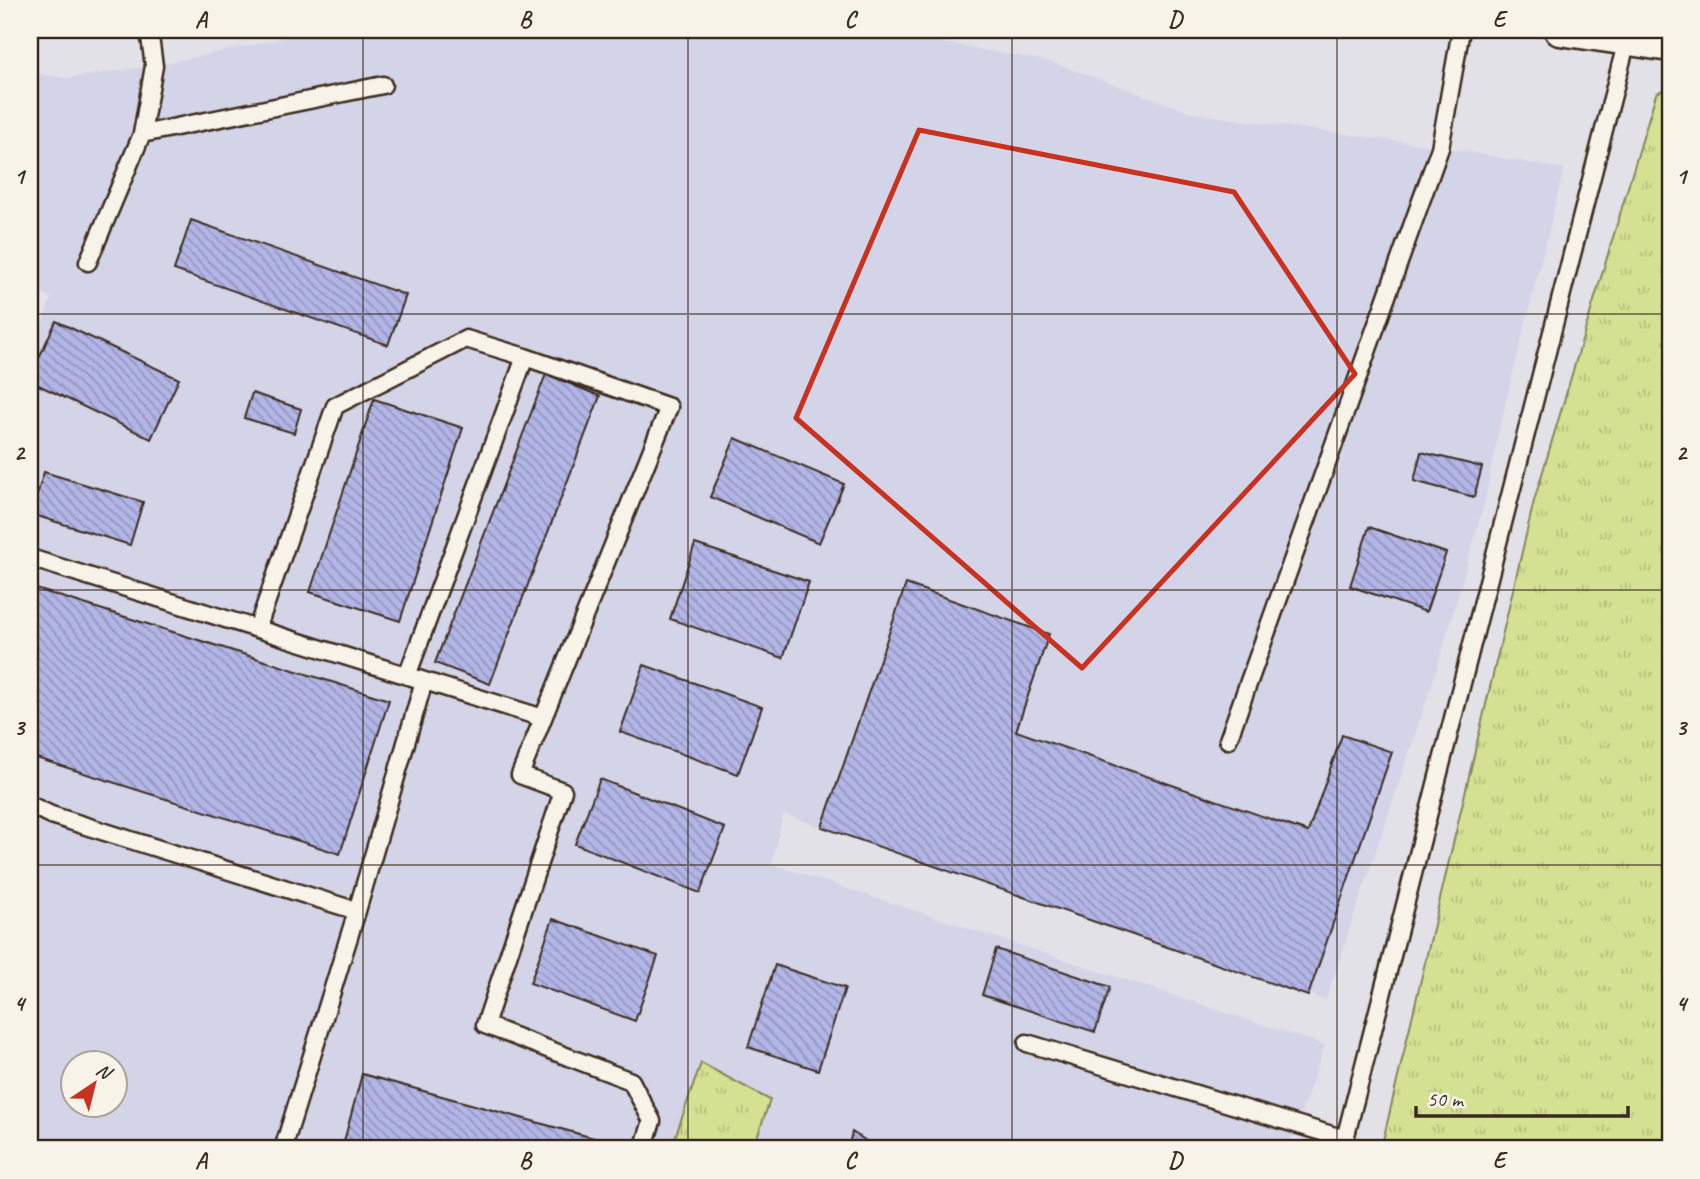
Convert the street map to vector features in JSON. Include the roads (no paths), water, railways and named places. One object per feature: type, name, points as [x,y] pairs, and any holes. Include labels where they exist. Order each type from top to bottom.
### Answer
[{"type":"street","points":[[1560,30],[1670,46]]},
{"type":"lane","points":[[88,262],[142,134],[154,65],[149,30]]},
{"type":"lane","points":[[1227,740],[1440,148],[1461,30]]},
{"type":"lane","points":[[1027,1043],[1343,1144],[1627,40]]},
{"type":"lane","points":[[142,134],[383,85]]},
{"type":"lane","points":[[257,629],[335,407],[466,339],[669,407],[520,775],[563,791],[485,1025],[631,1080],[652,1121],[643,1149]]},
{"type":"lane","points":[[407,676],[525,357]]},
{"type":"lane","points":[[30,558],[543,718]]},
{"type":"lane","points":[[283,1149],[357,911],[424,681]]},
{"type":"lane","points":[[30,805],[51,815],[357,911]]}]
